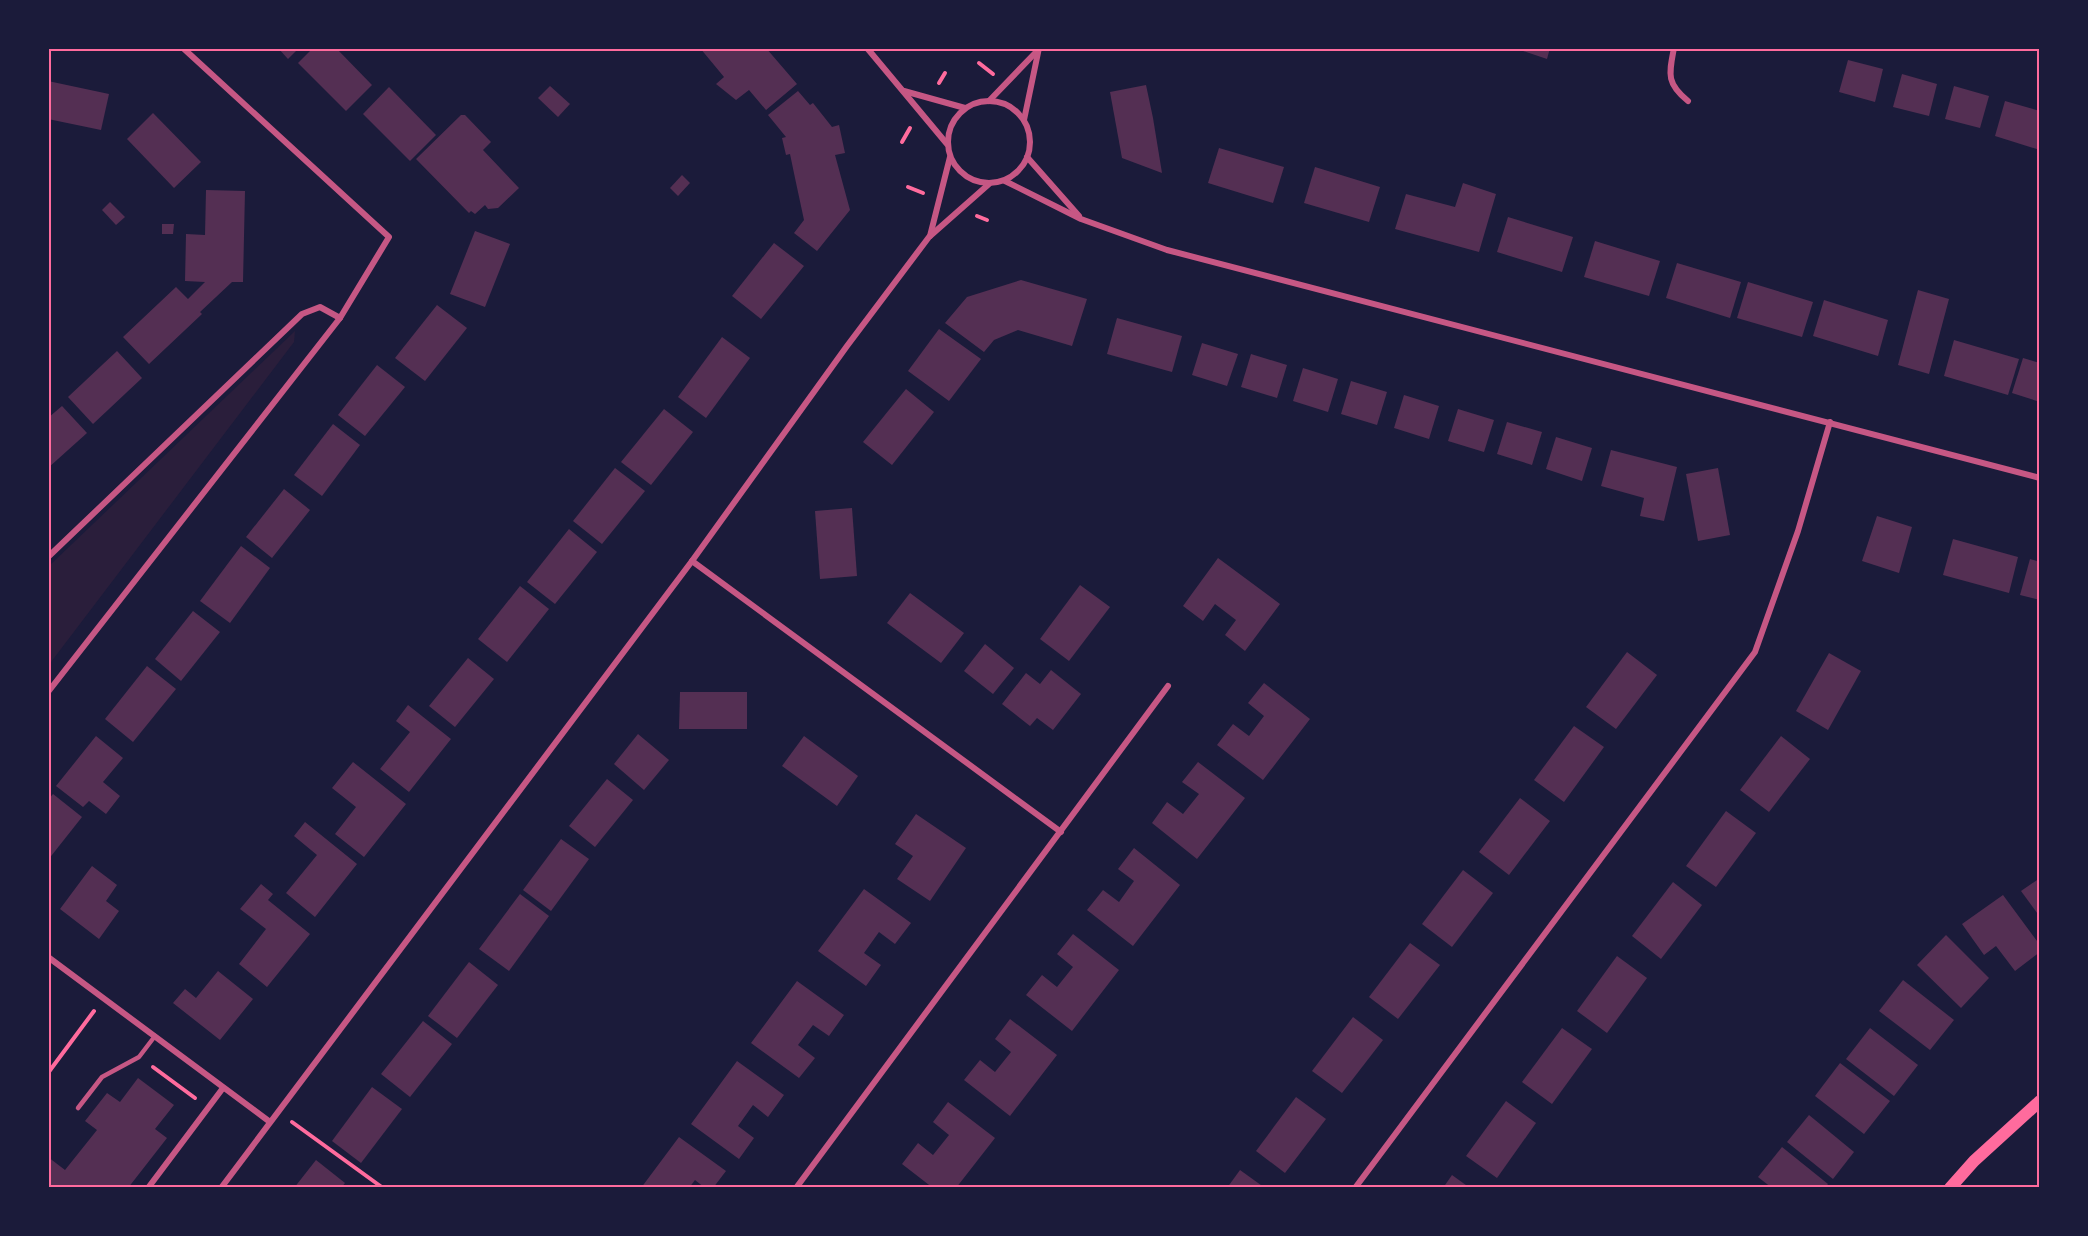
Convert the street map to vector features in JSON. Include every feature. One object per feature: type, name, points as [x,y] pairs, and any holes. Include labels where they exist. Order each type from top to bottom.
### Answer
[{"type":"main road","points":[[1950,1188],[1974,1161],[2040,1101]]},
{"type":"street","points":[[48,692],[340,318],[389,237],[183,48]]},
{"type":"street","points":[[867,48],[947,145]]},
{"type":"street","points":[[988,101],[1039,48]]},
{"type":"street","points":[[1024,120],[1039,48]]},
{"type":"street","points":[[1674,48],[1668,74],[1676,90],[1688,101]]},
{"type":"street","points":[[904,91],[965,108]]},
{"type":"street","points":[[988,101],[1003,103],[1015,110],[1024,120],[1030,138],[1028,158],[1015,175],[1005,181],[989,184],[965,177],[950,157],[947,145],[949,131],[955,118],[965,108],[988,101]]},
{"type":"street","points":[[929,237],[950,157]]},
{"type":"street","points":[[1028,158],[1081,219]]},
{"type":"street","points":[[1005,181],[1081,219],[1167,250],[2040,478]]},
{"type":"street","points":[[221,1188],[692,561],[847,345],[929,237],[989,184]]},
{"type":"street","points":[[48,557],[302,314],[320,307],[340,318]]},
{"type":"street","points":[[1355,1188],[1755,652],[1798,531],[1830,422]]},
{"type":"street","points":[[692,561],[1061,832]]},
{"type":"street","points":[[796,1188],[1168,686]]},
{"type":"street","points":[[48,957],[270,1122]]},
{"type":"street","points":[[152,1186],[223,1088]]},
{"type":"lane","points":[[78,1107],[102,1077],[139,1057],[155,1036]]},
{"type":"path","points":[[979,63],[994,74]]},
{"type":"path","points":[[902,142],[914,122]]},
{"type":"path","points":[[908,187],[927,195]]},
{"type":"path","points":[[976,216],[987,220]]},
{"type":"path","points":[[48,1073],[104,999]]},
{"type":"path","points":[[139,1057],[198,1101]]},
{"type":"path","points":[[270,1122],[292,1122],[383,1188]]},
{"type":"shaded area","points":[[295,331],[294,342],[48,666],[48,567]]},
{"type":"building","points":[[278,48],[299,48],[288,59]]},
{"type":"building","points":[[313,48],[336,48],[372,85],[346,111],[298,63]]},
{"type":"building","points":[[700,48],[766,48],[797,84],[766,110],[749,90],[736,100],[716,84],[724,77]]},
{"type":"building","points":[[1514,48],[1550,48],[1547,59]]},
{"type":"building","points":[[1848,60],[1883,69],[1875,102],[1839,92]]},
{"type":"building","points":[[1902,74],[1937,84],[1929,116],[1893,107]]},
{"type":"building","points":[[48,81],[109,94],[101,130],[48,119]]},
{"type":"building","points":[[1146,85],[1162,173],[1122,158],[1110,92]]},
{"type":"building","points":[[550,86],[570,104],[558,117],[538,98]]},
{"type":"building","points":[[1954,86],[1989,96],[1980,128],[1945,119]]},
{"type":"building","points":[[389,87],[436,135],[410,161],[363,114]]},
{"type":"building","points":[[798,91],[810,105],[813,103],[832,127],[839,125],[845,153],[835,155],[850,210],[817,251],[794,233],[804,220],[790,154],[786,155],[782,138],[786,137],[768,115]]},
{"type":"building","points":[[2005,101],[2040,111],[2040,150],[1995,136]]},
{"type":"building","points":[[153,113],[201,162],[174,188],[127,139]]},
{"type":"building","points":[[461,115],[465,115],[491,142],[483,150],[519,188],[498,208],[488,209],[485,205],[475,214],[471,211],[469,213],[416,159]]},
{"type":"building","points":[[1219,148],[1284,167],[1273,203],[1208,183]]},
{"type":"building","points":[[1315,167],[1380,187],[1369,222],[1304,203]]},
{"type":"building","points":[[682,175],[690,183],[678,196],[670,188]]},
{"type":"building","points":[[1463,183],[1496,194],[1479,252],[1395,229],[1406,194],[1455,207]]},
{"type":"building","points":[[206,190],[245,191],[243,282],[232,282],[149,364],[123,337],[176,287],[188,299],[205,282],[185,281],[186,234],[205,235]]},
{"type":"building","points":[[110,202],[125,217],[116,225],[102,210]]},
{"type":"building","points":[[1508,217],[1573,237],[1562,272],[1497,252]]},
{"type":"building","points":[[162,224],[174,224],[173,234],[162,234]]},
{"type":"building","points":[[475,231],[510,244],[485,307],[450,294]]},
{"type":"building","points":[[1595,241],[1660,261],[1649,296],[1584,277]]},
{"type":"building","points":[[774,243],[804,266],[761,319],[732,296]]},
{"type":"building","points":[[1677,263],[1741,282],[1730,318],[1666,298]]},
{"type":"building","points":[[1021,280],[1087,299],[1072,346],[1018,330],[994,340],[984,352],[945,323],[967,297]]},
{"type":"building","points":[[1748,282],[1813,302],[1802,337],[1737,318]]},
{"type":"building","points":[[1918,290],[1949,299],[1929,374],[1898,365]]},
{"type":"building","points":[[1824,300],[1888,320],[1878,356],[1813,336]]},
{"type":"building","points":[[437,305],[467,328],[425,381],[395,358]]},
{"type":"building","points":[[1117,318],[1182,336],[1172,372],[1107,354]]},
{"type":"building","points":[[939,329],[981,359],[949,401],[908,371]]},
{"type":"building","points":[[722,337],[750,358],[706,418],[678,397]]},
{"type":"building","points":[[1954,340],[2019,359],[2008,395],[1944,376]]},
{"type":"building","points":[[1202,343],[1238,354],[1227,386],[1192,375]]},
{"type":"building","points":[[117,351],[142,378],[93,424],[68,397]]},
{"type":"building","points":[[1251,354],[1287,365],[1277,398],[1241,387]]},
{"type":"building","points":[[2023,358],[2040,363],[2040,402],[2012,393]]},
{"type":"building","points":[[377,365],[405,387],[365,436],[338,415]]},
{"type":"building","points":[[1303,368],[1338,379],[1328,412],[1293,401]]},
{"type":"building","points":[[1351,381],[1387,392],[1377,425],[1341,414]]},
{"type":"building","points":[[906,389],[934,412],[892,465],[863,442]]},
{"type":"building","points":[[1404,395],[1439,406],[1429,439],[1394,428]]},
{"type":"building","points":[[62,406],[87,433],[48,468],[48,418]]},
{"type":"building","points":[[664,409],[693,432],[651,485],[621,462]]},
{"type":"building","points":[[1458,409],[1494,420],[1484,452],[1448,441]]},
{"type":"building","points":[[1507,422],[1542,432],[1532,465],[1497,454]]},
{"type":"building","points":[[333,424],[360,445],[322,496],[294,475]]},
{"type":"building","points":[[1556,437],[1592,448],[1582,481],[1546,469]]},
{"type":"building","points":[[1611,450],[1677,467],[1664,521],[1640,516],[1644,498],[1601,486]]},
{"type":"building","points":[[615,468],[645,491],[602,544],[573,521]]},
{"type":"building","points":[[1718,468],[1730,535],[1698,541],[1686,474]]},
{"type":"building","points":[[284,489],[310,510],[272,558],[246,537]]},
{"type":"building","points":[[852,508],[857,576],[820,579],[815,511]]},
{"type":"building","points":[[1877,516],[1912,527],[1899,573],[1862,561]]},
{"type":"building","points":[[569,529],[597,552],[555,604],[527,582]]},
{"type":"building","points":[[1953,539],[2018,557],[2009,593],[1943,575]]},
{"type":"building","points":[[241,546],[270,568],[230,623],[200,601]]},
{"type":"building","points":[[1218,558],[1280,604],[1245,651],[1225,635],[1236,620],[1215,604],[1203,621],[1183,606]]},
{"type":"building","points":[[2030,559],[2040,562],[2040,600],[2020,595]]},
{"type":"building","points":[[1080,585],[1110,607],[1069,661],[1040,639]]},
{"type":"building","points":[[520,586],[549,609],[507,662],[478,639]]},
{"type":"building","points":[[910,593],[964,633],[941,663],[887,623]]},
{"type":"building","points":[[193,611],[220,632],[181,681],[155,659]]},
{"type":"building","points":[[985,644],[1014,668],[993,694],[964,671]]},
{"type":"building","points":[[1627,652],[1657,675],[1616,729],[1586,707]]},
{"type":"building","points":[[1829,653],[1861,671],[1828,730],[1796,711]]},
{"type":"building","points":[[468,658],[494,679],[455,727],[429,706]]},
{"type":"building","points":[[147,666],[176,689],[133,742],[105,719]]},
{"type":"building","points":[[1051,670],[1081,694],[1053,730],[1037,718],[1030,726],[1002,704],[1026,673],[1040,684]]},
{"type":"building","points":[[1264,683],[1310,719],[1263,780],[1217,745],[1233,724],[1249,736],[1264,716],[1248,703]]},
{"type":"building","points":[[680,692],[747,692],[747,729],[679,729]]},
{"type":"building","points":[[408,705],[451,739],[409,792],[380,769],[410,732],[396,721]]},
{"type":"building","points":[[1574,726],[1604,747],[1564,802],[1534,780]]},
{"type":"building","points":[[638,734],[669,760],[644,790],[614,764]]},
{"type":"building","points":[[96,736],[123,758],[103,782],[120,796],[106,814],[89,801],[83,807],[56,786]]},
{"type":"building","points":[[804,736],[858,776],[837,806],[782,766]]},
{"type":"building","points":[[1781,736],[1810,759],[1769,812],[1740,790]]},
{"type":"building","points":[[353,762],[406,804],[364,857],[335,834],[356,807],[332,788]]},
{"type":"building","points":[[1198,762],[1245,798],[1197,859],[1152,823],[1167,802],[1183,814],[1199,794],[1182,782]]},
{"type":"building","points":[[607,779],[633,800],[595,847],[569,826]]},
{"type":"building","points":[[53,794],[82,817],[48,860],[48,800]]},
{"type":"building","points":[[1520,798],[1550,821],[1509,875],[1479,852]]},
{"type":"building","points":[[1726,811],[1756,833],[1716,887],[1686,866]]},
{"type":"building","points":[[916,814],[966,848],[930,901],[897,879],[913,856],[895,844]]},
{"type":"building","points":[[305,822],[357,864],[315,917],[286,893],[317,855],[294,836]]},
{"type":"building","points":[[561,839],[589,859],[551,911],[523,890]]},
{"type":"building","points":[[1134,848],[1180,885],[1133,946],[1087,910],[1103,890],[1119,902],[1134,881],[1118,869]]},
{"type":"building","points":[[92,866],[117,885],[106,901],[119,911],[99,939],[60,909]]},
{"type":"building","points":[[1463,870],[1493,893],[1452,947],[1422,924]]},
{"type":"building","points":[[2040,878],[2040,917],[2021,891]]},
{"type":"building","points":[[1673,882],[1702,905],[1661,959],[1632,936]]},
{"type":"building","points":[[261,884],[273,894],[268,900],[310,934],[267,987],[239,964],[266,929],[240,909]]},
{"type":"building","points":[[864,889],[911,923],[895,944],[879,932],[864,953],[881,965],[866,986],[818,951]]},
{"type":"building","points":[[520,894],[549,916],[509,971],[479,949]]},
{"type":"building","points":[[2003,895],[2040,945],[2040,952],[2015,971],[1996,946],[1984,955],[1962,924]]},
{"type":"building","points":[[1073,934],[1119,970],[1072,1031],[1026,995],[1042,975],[1057,987],[1073,967],[1057,954]]},
{"type":"building","points":[[1946,935],[1989,978],[1961,1008],[1917,965]]},
{"type":"building","points":[[1410,943],[1440,965],[1398,1019],[1369,997]]},
{"type":"building","points":[[1617,956],[1647,978],[1607,1033],[1577,1011]]},
{"type":"building","points":[[469,962],[498,985],[457,1038],[428,1016]]},
{"type":"building","points":[[218,971],[253,999],[220,1040],[173,1003],[185,989],[196,998]]},
{"type":"building","points":[[1903,980],[1954,1020],[1930,1050],[1879,1011]]},
{"type":"building","points":[[797,981],[844,1015],[829,1036],[813,1025],[798,1045],[815,1058],[799,1078],[751,1043]]},
{"type":"building","points":[[1353,1017],[1383,1040],[1342,1093],[1312,1071]]},
{"type":"building","points":[[1010,1019],[1057,1055],[1010,1116],[964,1080],[980,1060],[995,1072],[1011,1052],[995,1039]]},
{"type":"building","points":[[423,1021],[452,1044],[410,1097],[381,1074]]},
{"type":"building","points":[[1562,1028],[1592,1049],[1552,1104],[1522,1082]]},
{"type":"building","points":[[1870,1028],[1918,1065],[1894,1096],[1846,1059]]},
{"type":"building","points":[[737,1061],[784,1095],[768,1117],[753,1105],[738,1126],[754,1138],[739,1159],[691,1124]]},
{"type":"building","points":[[1840,1063],[1890,1101],[1864,1134],[1815,1096]]},
{"type":"building","points":[[138,1078],[174,1105],[155,1129],[167,1138],[128,1188],[51,1188],[48,1186],[48,1157],[65,1170],[97,1130],[85,1121],[107,1093],[120,1102]]},
{"type":"building","points":[[372,1087],[402,1109],[361,1163],[332,1141]]},
{"type":"building","points":[[1296,1097],[1326,1119],[1285,1173],[1256,1151]]},
{"type":"building","points":[[1506,1101],[1536,1123],[1497,1178],[1466,1156]]},
{"type":"building","points":[[948,1102],[995,1138],[956,1188],[933,1188],[902,1164],[918,1143],[933,1155],[949,1135],[933,1122]]},
{"type":"building","points":[[1809,1115],[1854,1152],[1833,1179],[1787,1142]]},
{"type":"building","points":[[679,1137],[726,1171],[713,1188],[705,1188],[695,1180],[689,1188],[641,1188]]},
{"type":"building","points":[[1782,1147],[1828,1184],[1825,1188],[1772,1188],[1758,1177]]},
{"type":"building","points":[[316,1160],[345,1183],[341,1188],[294,1188]]},
{"type":"building","points":[[1240,1170],[1265,1188],[1227,1188]]},
{"type":"building","points":[[1452,1175],[1470,1188],[1443,1188]]}]
